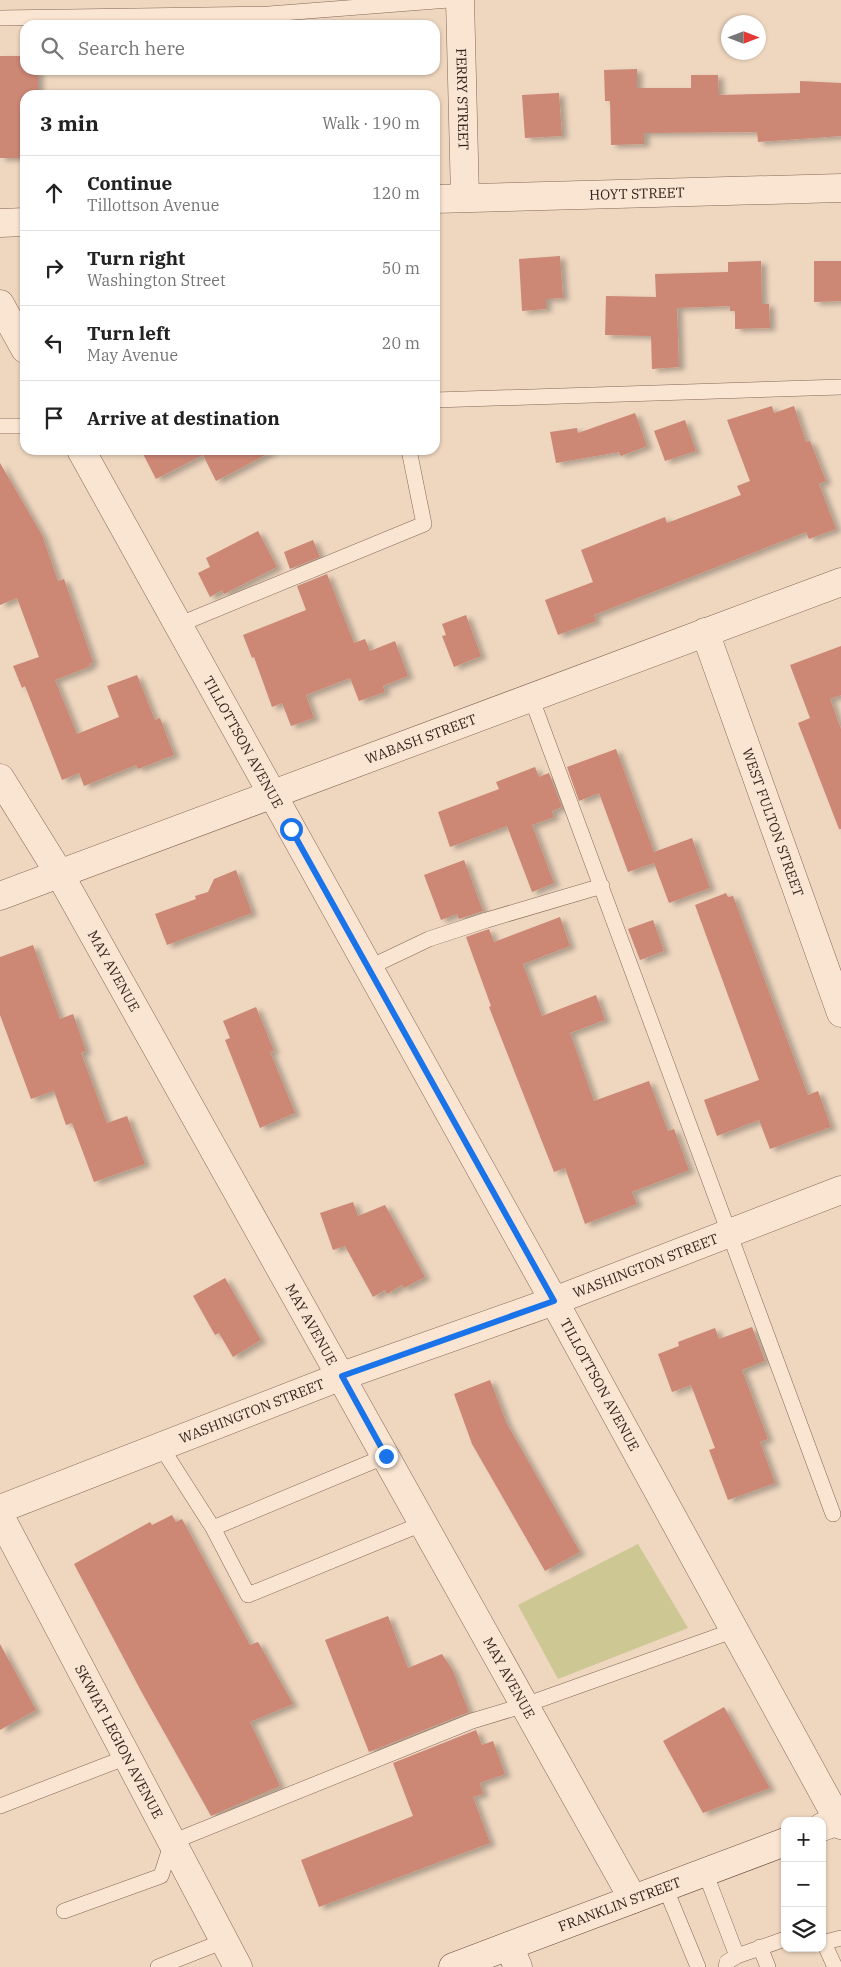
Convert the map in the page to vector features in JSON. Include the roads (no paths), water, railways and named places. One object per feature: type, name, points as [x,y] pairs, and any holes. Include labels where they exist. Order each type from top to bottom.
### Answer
[{"type":"street","name":"FERRY STREET","points":[[460,0],[464,197]]},
{"type":"street","name":"HOYT STREET","points":[[440,199],[841,188]]},
{"type":"street","points":[[0,223],[20,222]]},
{"type":"street","points":[[0,304],[20,341]]},
{"type":"street","name":"TILLOTTSON AVENUE","points":[[84,455],[735,1630],[836,1823]]},
{"type":"street","name":"WABASH STREET","points":[[0,896],[271,793],[841,582]]},
{"type":"street","name":"WEST FULTON STREET","points":[[705,632],[841,1013]]},
{"type":"street","name":"MAY AVENUE","points":[[0,778],[59,873],[633,1899]]},
{"type":"street","name":"WASHINGTON STREET","points":[[0,1509],[160,1445],[342,1376],[554,1301],[841,1190]]},
{"type":"street","name":"SKWIAT LEGION AVENUE","points":[[0,1516],[238,1967]]},
{"type":"street","name":"FRANKLIN STREET","points":[[453,1967],[513,1956],[633,1899],[781,1844]]},
{"type":"lane","points":[[0,18],[269,14],[448,0]]},
{"type":"lane","points":[[440,400],[841,387]]},
{"type":"lane","points":[[0,426],[20,426]]},
{"type":"lane","points":[[178,625],[424,524],[410,455]]},
{"type":"lane","points":[[531,697],[731,1233],[833,1514]]},
{"type":"lane","points":[[368,968],[429,939],[602,886]]},
{"type":"lane","points":[[160,1445],[213,1528],[248,1595],[424,1523]]},
{"type":"lane","points":[[213,1528],[386,1456]]},
{"type":"lane","points":[[64,1911],[162,1876],[172,1842],[472,1721],[525,1706],[735,1630]]},
{"type":"lane","points":[[0,1806],[127,1757]]},
{"type":"lane","points":[[705,1872],[737,1956]]},
{"type":"lane","points":[[665,1887],[698,1967]]},
{"type":"lane","points":[[826,1942],[841,1938]]},
{"type":"lane","points":[[726,1967],[727,1962],[737,1956],[781,1940]]},
{"type":"lane","points":[[158,1967],[224,1941]]},
{"type":"lane","points":[[760,1948],[768,1967]]},
{"type":"lane","points":[[826,1951],[831,1964]]}]
